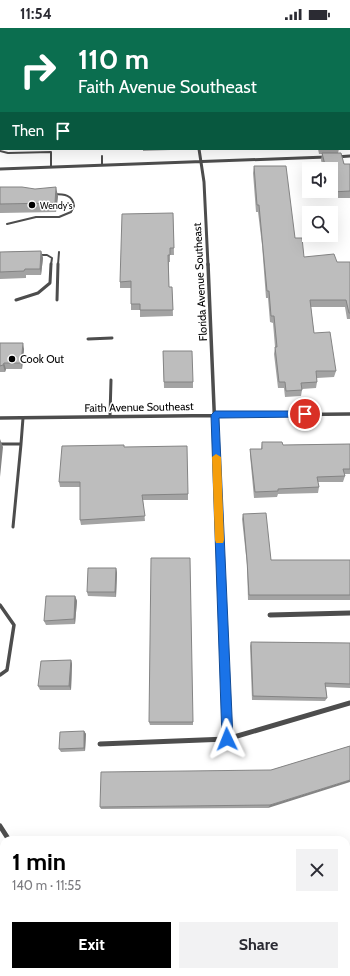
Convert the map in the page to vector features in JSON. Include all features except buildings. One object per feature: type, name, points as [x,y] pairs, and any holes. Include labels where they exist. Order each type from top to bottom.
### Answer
[{"type":"street","name":"Florida Avenue Southeast","points":[[199,150],[204,182],[215,415],[227,739]]},
{"type":"street","points":[[335,157],[350,156]]},
{"type":"street","points":[[0,168],[327,157]]},
{"type":"street","name":"Faith Avenue Southeast","points":[[0,418],[350,414]]},
{"type":"street","points":[[270,615],[350,613]]},
{"type":"street","points":[[100,744],[227,739],[350,703]]},
{"type":"street","points":[[0,826],[6,836]]},
{"type":"lane","points":[[0,151],[8,153],[52,152],[51,167]]},
{"type":"lane","points":[[102,156],[102,165]]},
{"type":"lane","points":[[7,224],[32,217],[63,216],[70,214],[74,208],[74,203],[71,198],[64,194],[49,194]]},
{"type":"lane","points":[[57,300],[60,252]]},
{"type":"lane","points":[[16,300],[38,293],[50,283],[52,258],[46,255],[31,255]]},
{"type":"lane","points":[[88,339],[112,338]]},
{"type":"lane","points":[[110,416],[111,380]]},
{"type":"lane","points":[[13,528],[23,418]]},
{"type":"lane","points":[[0,444],[20,444]]},
{"type":"lane","points":[[0,605],[14,625],[7,670],[0,675]]},
{"type":"slow traffic","points":[[216,457],[219,540]]},
{"type":"place","name":"Wendy's","points":[[32,205]]},
{"type":"place","name":"Cook Out","points":[[12,359]]},
{"type":"route","points":[[227,739],[215,415],[305,414]]}]
